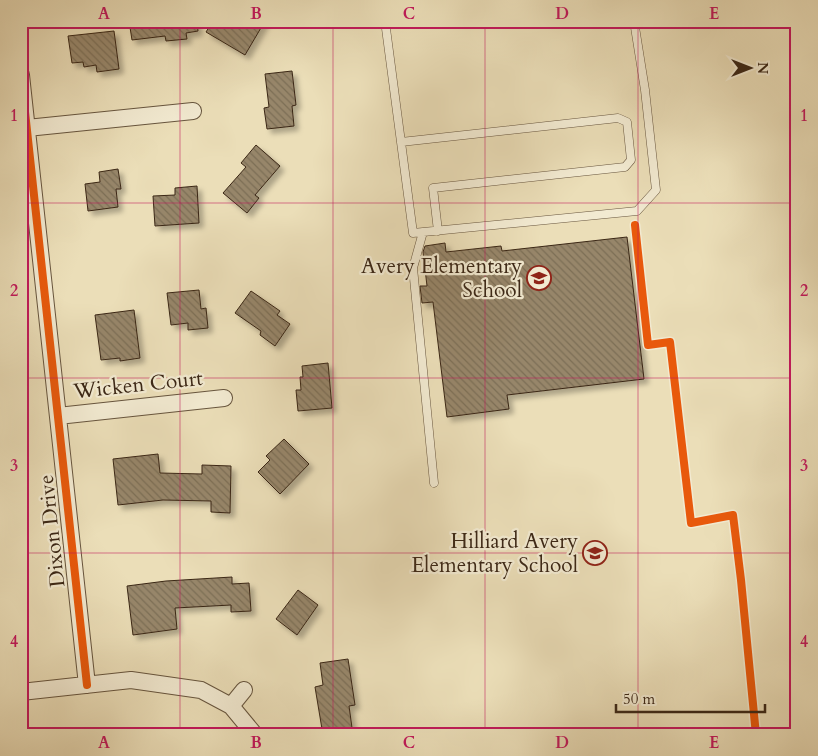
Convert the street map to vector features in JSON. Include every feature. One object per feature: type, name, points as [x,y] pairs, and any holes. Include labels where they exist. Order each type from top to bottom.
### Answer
[{"type":"street","name":"Dixon Drive","points":[[21,75],[86,685]]},
{"type":"street","points":[[27,128],[193,110]]},
{"type":"street","name":"Wicken Court","points":[[58,416],[224,398]]},
{"type":"street","points":[[21,692],[131,680],[200,690],[230,706],[255,735]]},
{"type":"street","points":[[230,706],[244,690]]},
{"type":"lane","points":[[385,21],[413,233],[637,211],[656,190],[634,21]]},
{"type":"lane","points":[[401,142],[618,118],[627,122],[631,160],[625,166],[433,188],[438,231]]},
{"type":"lane","points":[[423,232],[413,268],[434,483]]},
{"type":"building","points":[[129,21],[197,21],[198,31],[186,33],[187,39],[166,41],[165,36],[132,40]]},
{"type":"building","points":[[213,21],[265,21],[245,55],[206,32]]},
{"type":"building","points":[[114,31],[119,69],[97,72],[96,65],[84,67],[83,62],[72,63],[68,36]]},
{"type":"building","points":[[292,71],[296,105],[292,106],[294,126],[267,129],[264,108],[269,107],[265,74]]},
{"type":"building","points":[[256,145],[280,166],[255,195],[259,198],[247,213],[223,193],[246,167],[241,163]]},
{"type":"building","points":[[118,169],[121,189],[116,189],[118,207],[88,211],[85,184],[100,182],[99,172]]},
{"type":"building","points":[[197,186],[199,223],[155,226],[153,196],[175,195],[175,188]]},
{"type":"building","points":[[627,237],[644,379],[507,395],[509,409],[447,417],[433,302],[422,303],[420,286],[427,286],[423,252],[425,246],[445,243],[446,252],[501,246],[502,251]]},
{"type":"building","points":[[199,290],[201,309],[206,308],[208,328],[188,330],[188,323],[171,325],[167,293]]},
{"type":"building","points":[[251,291],[280,311],[277,315],[290,324],[275,346],[260,335],[261,331],[235,313]]},
{"type":"building","points":[[134,310],[140,358],[120,361],[120,358],[101,360],[95,315]]},
{"type":"building","points":[[328,363],[332,408],[298,411],[296,390],[301,390],[300,377],[303,377],[302,366]]},
{"type":"building","points":[[284,439],[309,464],[280,494],[258,472],[270,460],[266,456]]},
{"type":"building","points":[[158,454],[160,473],[202,474],[202,465],[231,466],[230,513],[211,512],[211,501],[163,500],[118,505],[113,459]]},
{"type":"building","points":[[232,577],[232,584],[249,583],[251,611],[231,612],[231,605],[175,608],[177,629],[133,635],[127,586],[166,581]]},
{"type":"building","points":[[298,590],[318,605],[297,635],[276,619]]},
{"type":"building","points":[[348,659],[355,705],[349,706],[353,735],[323,735],[315,687],[323,685],[320,663]]},
{"type":"cycle path","points":[[21,75],[87,685]]},
{"type":"cycle path","points":[[635,225],[648,345],[670,342],[691,523],[733,515],[756,735]]},
{"type":"place","name":"Avery Elementary School","points":[[539,278]]},
{"type":"place","name":"Hilliard Avery Elementary School","points":[[595,553]]}]
